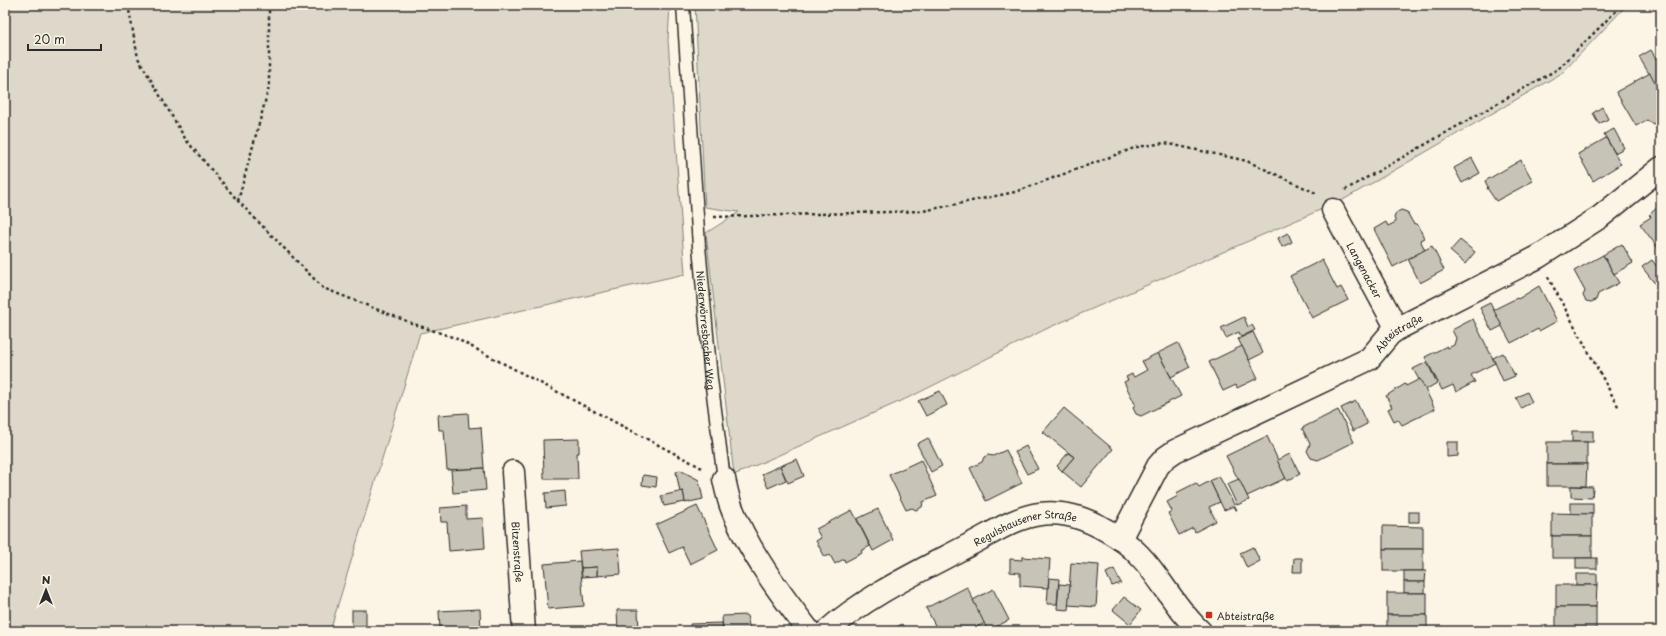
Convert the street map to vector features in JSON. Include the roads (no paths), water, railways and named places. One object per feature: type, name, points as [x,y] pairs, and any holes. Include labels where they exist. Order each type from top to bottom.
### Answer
[{"type":"street","name":"Abteistraße","points":[[1120,539],[1158,466],[1165,458],[1175,451],[1369,359],[1390,334],[1397,329],[1538,257],[1600,217],[1661,168]]},
{"type":"street","name":"Langenacker","points":[[1331,205],[1397,329]]},
{"type":"street","name":"Bitzenstraße","points":[[513,472],[524,631]]},
{"type":"street","name":"Niederwörresbacher Weg","points":[[724,479],[731,506],[742,532],[776,587],[809,631]]},
{"type":"street","name":"Regulshausener Straße","points":[[827,631],[840,620],[870,600],[945,558],[1014,522],[1040,514],[1067,514],[1092,523],[1120,539],[1156,573],[1180,611],[1200,631]]},
{"type":"lane","name":"Niederwörresbacher Weg","points":[[683,5],[697,217],[711,379],[724,479]]},
{"type":"place","name":"Abteistraße","points":[[1209,615]]}]
